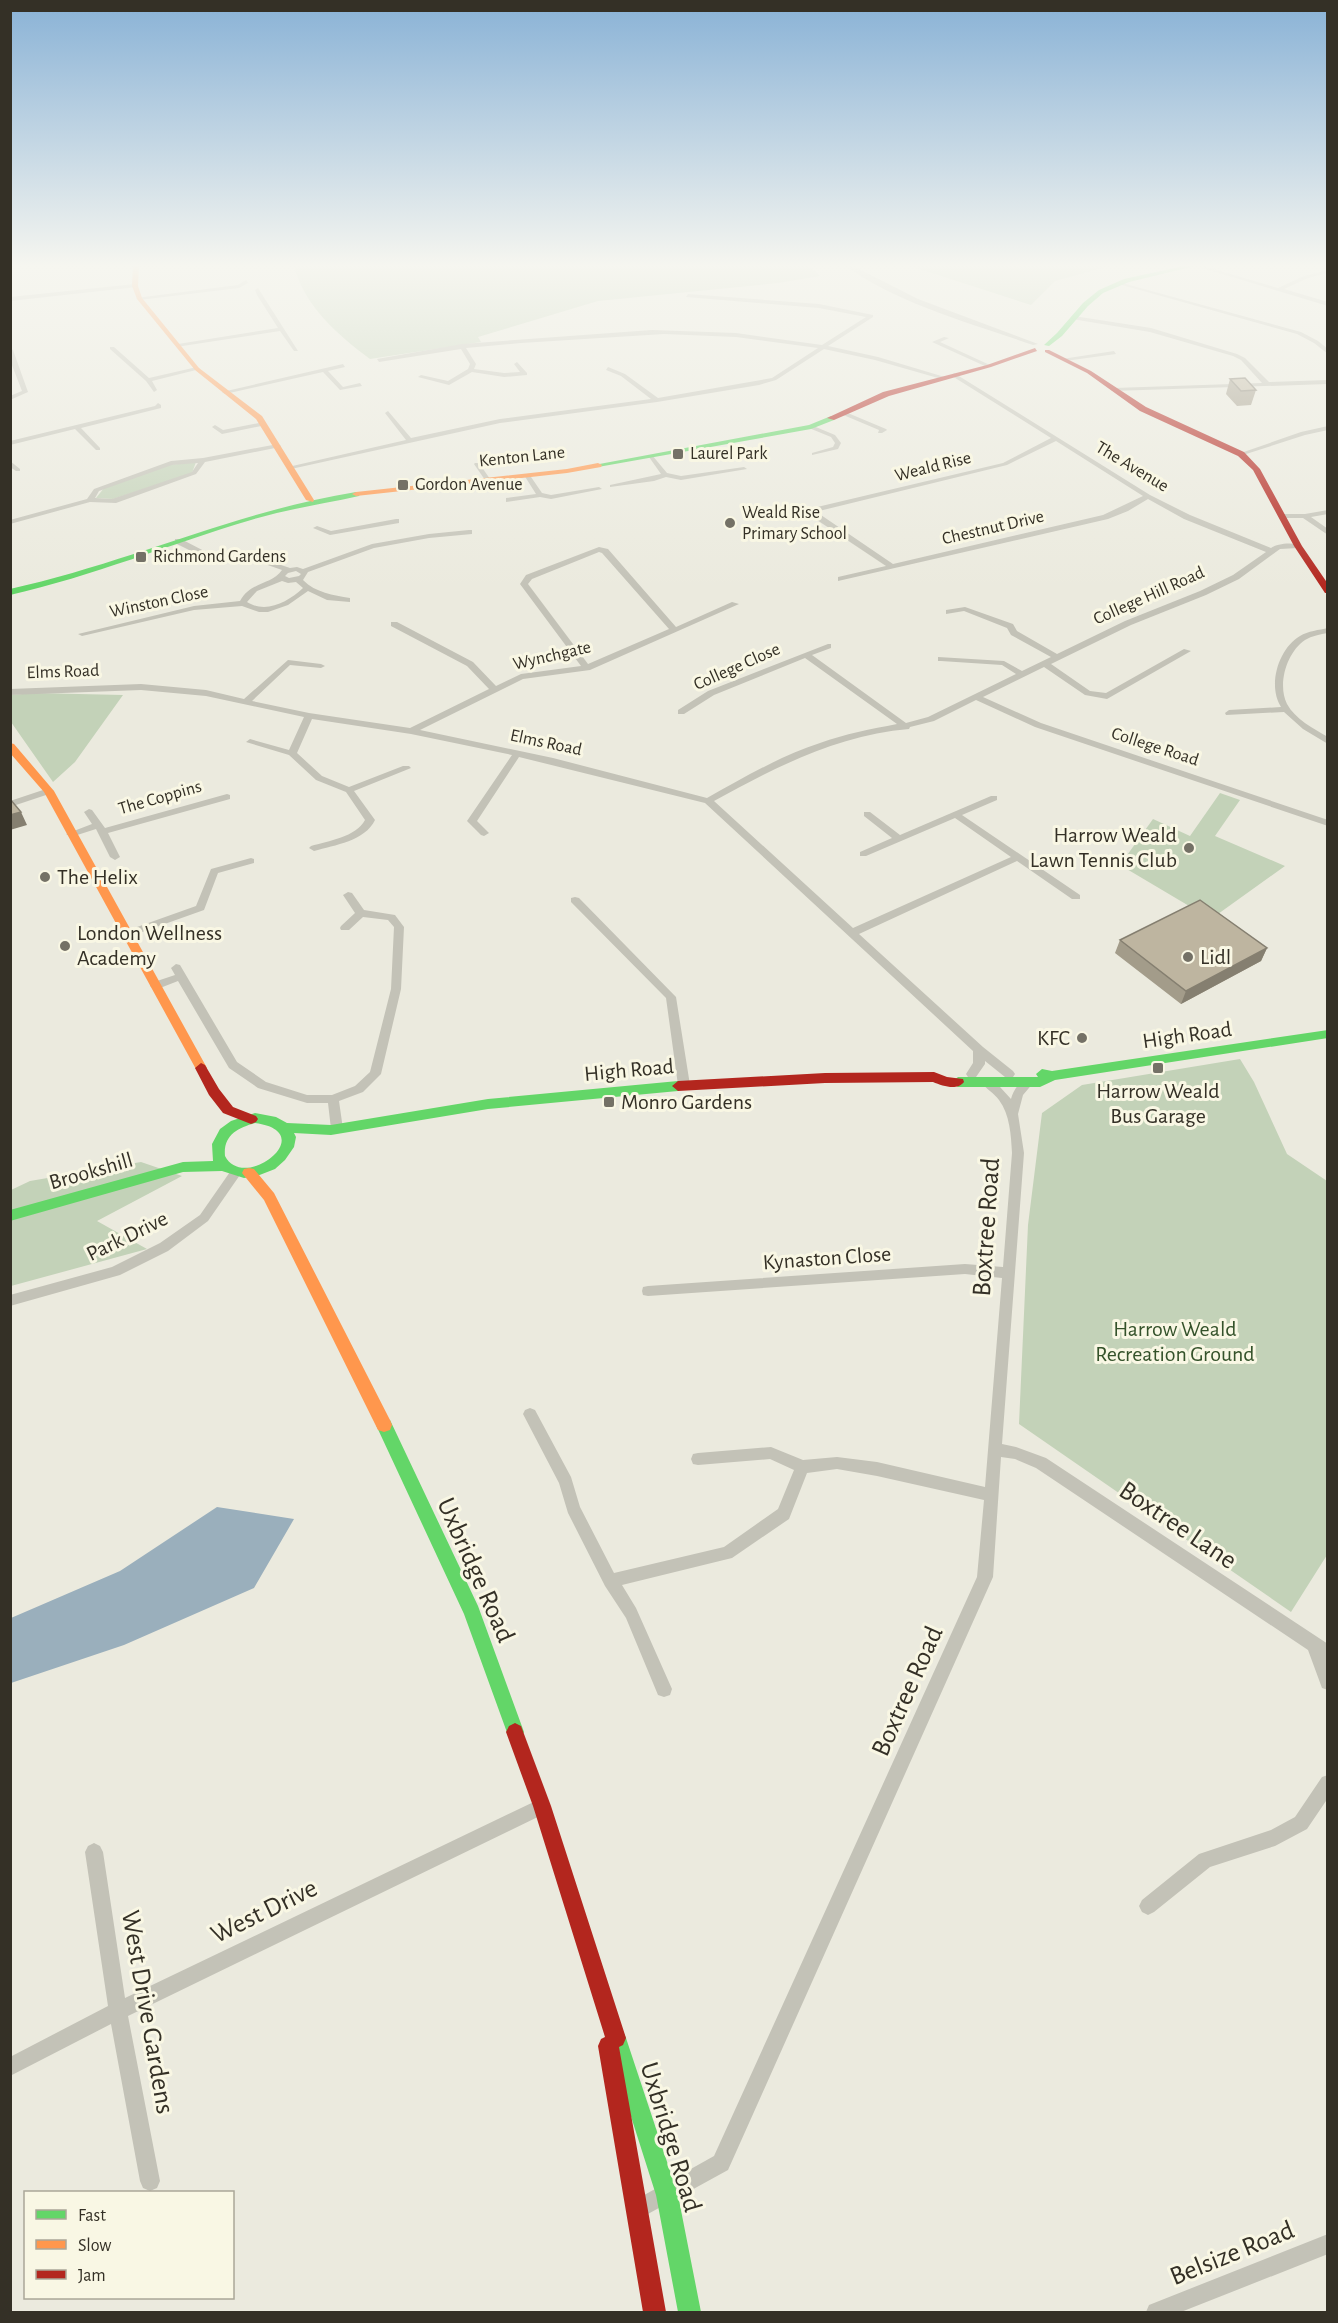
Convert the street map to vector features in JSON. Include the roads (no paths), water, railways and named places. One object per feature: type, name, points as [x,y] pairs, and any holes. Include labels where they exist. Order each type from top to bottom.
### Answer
[{"type":"street","points":[[10,398],[25,392],[18,373]]},
{"type":"street","points":[[140,373],[154,390]]},
{"type":"street","points":[[148,380],[177,373]]},
{"type":"street","points":[[202,373],[259,418],[310,500]]},
{"type":"street","points":[[225,392],[314,373]]},
{"type":"street","points":[[327,373],[342,389],[360,385]]},
{"type":"street","points":[[421,377],[448,386],[466,373]]},
{"type":"street","points":[[493,373],[525,373]]},
{"type":"street","points":[[619,373],[657,400]]},
{"type":"street","points":[[291,467],[500,421],[657,400],[774,379],[782,373]]},
{"type":"street","name":"The Avenue","points":[[936,373],[950,377],[1057,438],[1148,496],[1187,517],[1271,551]]},
{"type":"street","name":"Kenton Lane","points":[[10,592],[75,576],[249,517],[310,500],[374,490],[567,471],[811,427],[886,394],[962,373]]},
{"type":"street","points":[[1088,373],[1143,409],[1241,454],[1256,469],[1298,546],[1328,591]]},
{"type":"street","points":[[1257,373],[1268,385]]},
{"type":"street","points":[[1114,390],[1328,382]]},
{"type":"street","points":[[11,442],[159,407],[158,405]]},
{"type":"street","points":[[388,413],[410,441]]},
{"type":"street","points":[[843,413],[884,430],[880,432]]},
{"type":"street","points":[[215,427],[222,432],[264,424]]},
{"type":"street","points":[[76,426],[98,449]]},
{"type":"street","points":[[811,427],[833,436],[838,442],[836,448],[814,454]]},
{"type":"street","points":[[1241,454],[1303,433],[1328,428]]},
{"type":"street","name":"Weald Rise","points":[[892,567],[814,514],[816,510],[1005,464],[1057,438]]},
{"type":"street","points":[[90,500],[96,490],[171,463],[203,460],[278,446]]},
{"type":"street","points":[[652,456],[665,475]]},
{"type":"street","points":[[10,522],[90,500],[113,501],[194,473],[203,460]]},
{"type":"street","points":[[10,463],[18,470]]},
{"type":"street","points":[[477,464],[487,479]]},
{"type":"street","points":[[612,486],[665,475],[681,478],[744,469]]},
{"type":"street","points":[[527,476],[540,495]]},
{"type":"street","points":[[509,501],[540,495],[551,497],[599,489]]},
{"type":"street","name":"Chestnut Drive","points":[[841,579],[1105,517],[1148,496]]},
{"type":"street","points":[[1282,516],[1305,516],[1328,512]]},
{"type":"street","points":[[1305,516],[1328,533]]},
{"type":"street","points":[[317,528],[330,533],[396,521]]},
{"type":"street","points":[[359,528],[372,546]]},
{"type":"street","points":[[178,541],[206,555],[263,561],[289,570],[304,571],[372,546],[469,532]]},
{"type":"street","name":"College Hill Road","points":[[708,801],[767,769],[836,740],[906,727],[931,719],[1128,623],[1236,577],[1271,551],[1298,546]]},
{"type":"street","points":[[587,668],[524,584],[529,577],[599,549],[604,551],[674,630]]},
{"type":"street","points":[[282,578],[283,573],[289,570]]},
{"type":"street","points":[[304,571],[305,577],[299,580],[288,581],[282,578],[256,587],[245,596],[243,603],[249,608],[272,609],[298,598],[308,588]]},
{"type":"street","points":[[299,580],[308,588],[330,598],[347,600]]},
{"type":"street","name":"Winston Close","points":[[82,634],[194,608],[243,603]]},
{"type":"street","name":"Wynchgate","points":[[411,731],[520,676],[587,668],[735,604]]},
{"type":"street","points":[[949,612],[965,609],[1010,626],[1014,633],[1056,657]]},
{"type":"street","points":[[394,624],[470,664],[494,689]]},
{"type":"street","points":[[1328,630],[1301,639],[1288,653],[1281,672],[1280,697],[1285,709],[1308,729],[1328,741]]},
{"type":"street","name":"College Close","points":[[681,712],[711,693],[828,646]]},
{"type":"street","points":[[1044,663],[1088,693],[1107,696],[1187,651]]},
{"type":"street","name":"College Close","points":[[806,655],[906,727]]},
{"type":"street","points":[[941,659],[1004,663],[1021,674]]},
{"type":"street","points":[[245,702],[288,662],[321,666]]},
{"type":"street","name":"Elms Road","points":[[10,692],[141,687],[206,693],[309,716],[411,731],[553,761],[708,801],[979,1050],[1009,1074]]},
{"type":"street","name":"College Road","points":[[975,697],[1049,729],[1328,823]]},
{"type":"street","points":[[1229,713],[1285,709]]},
{"type":"street","points":[[292,753],[309,716]]},
{"type":"street","points":[[250,742],[292,753],[319,778],[349,790],[369,817],[369,826],[362,832],[314,848]]},
{"type":"street","points":[[10,746],[49,791],[203,1074],[228,1110],[251,1119]]},
{"type":"street","points":[[484,834],[472,821],[516,755]]},
{"type":"street","points":[[349,790],[406,768]]},
{"type":"street","points":[[10,804],[49,791]]},
{"type":"street","name":"The Coppins","points":[[71,834],[227,796]]},
{"type":"street","points":[[863,854],[994,798]]},
{"type":"street","name":"The Coppins","points":[[89,812],[115,857]]},
{"type":"street","points":[[867,814],[898,838]]},
{"type":"street","points":[[956,815],[1076,897]]},
{"type":"street","points":[[852,933],[1019,857]]},
{"type":"street","points":[[127,934],[200,908],[214,871],[251,861]]},
{"type":"street","points":[[155,986],[179,972],[233,1065],[262,1085],[307,1099],[333,1099],[359,1089],[375,1074],[396,989],[399,927],[391,917],[361,913],[348,895]]},
{"type":"street","points":[[575,900],[671,997],[684,1085]]},
{"type":"street","points":[[345,928],[361,913]]},
{"type":"street","name":"High Road","points":[[286,1128],[334,1130],[488,1104],[684,1085],[825,1078],[934,1077],[944,1073],[1052,1076],[1328,1034]]},
{"type":"street","points":[[972,1074],[979,1065],[979,1050]]},
{"type":"street","name":"High Road","points":[[934,1077],[946,1082],[1040,1082],[1052,1076]]},
{"type":"street","name":"Boxtree Road","points":[[987,1082],[1001,1092],[1013,1113]]},
{"type":"street","name":"Boxtree Road","points":[[637,2210],[721,2163],[985,1577],[1018,1153],[1013,1113],[1018,1093],[1028,1082]]},
{"type":"street","points":[[333,1099],[334,1130]]},
{"type":"street","points":[[227,1130],[228,1110]]},
{"type":"street","points":[[268,1118],[286,1128],[289,1149],[273,1166],[243,1173],[222,1166],[217,1158],[216,1149],[219,1139],[227,1130],[240,1122],[251,1119],[268,1118]]},
{"type":"street","name":"High Road","points":[[289,1149],[334,1130]]},
{"type":"street","name":"Brookshill","points":[[10,1216],[183,1167],[200,1160],[216,1149]]},
{"type":"street","name":"Brookshill","points":[[183,1167],[222,1166]]},
{"type":"street","points":[[269,1197],[273,1166]]},
{"type":"street","name":"Uxbridge Road","points":[[243,1173],[269,1197],[386,1428],[472,1612],[542,1806],[667,2195],[690,2313]]},
{"type":"street","name":"Park Drive","points":[[10,1301],[115,1271],[164,1247],[204,1218],[243,1173]]},
{"type":"street","name":"Kynaston Close","points":[[648,1291],[966,1269],[1008,1273]]},
{"type":"street","points":[[530,1414],[566,1482],[573,1508],[610,1581],[631,1613],[664,1689]]},
{"type":"street","name":"Boxtree Lane","points":[[995,1449],[1016,1453],[1041,1462],[1253,1607],[1321,1650]]},
{"type":"street","points":[[698,1459],[771,1453],[802,1467],[837,1463],[877,1468],[992,1496]]},
{"type":"street","points":[[610,1581],[727,1553],[784,1514],[802,1467]]},
{"type":"street","points":[[1321,1650],[1328,1682]]},
{"type":"street","points":[[1148,1906],[1205,1860],[1275,1837],[1300,1823],[1328,1783]]},
{"type":"street","name":"West Drive","points":[[10,2067],[118,2011],[542,1806]]},
{"type":"street","name":"West Drive Gardens","points":[[94,1852],[118,2011],[150,2181]]},
{"type":"street","name":"Uxbridge Road","points":[[596,1979],[655,2313]]},
{"type":"street","name":"Belsize Road","points":[[1156,2313],[1328,2244]]},
{"type":"water","points":[[217,1507],[294,1519],[254,1588],[124,1645],[11,1683],[11,1618],[120,1571]]},
{"type":"place","name":"Laurel Park","points":[[678,454]]},
{"type":"place","name":"Gordon Avenue","points":[[403,485]]},
{"type":"place","name":"Weald Rise Primary School","points":[[730,523]]},
{"type":"place","name":"Richmond Gardens","points":[[141,557]]},
{"type":"place","name":"Harrow Weald Lawn Tennis Club","points":[[1189,848]]},
{"type":"place","name":"The Helix","points":[[45,877]]},
{"type":"place","name":"London Wellness Academy","points":[[65,946]]},
{"type":"place","name":"Lidl","points":[[1188,957]]},
{"type":"place","name":"KFC","points":[[1082,1038]]},
{"type":"place","name":"Harrow Weald Bus Garage","points":[[1158,1068]]},
{"type":"place","name":"Monro Gardens","points":[[609,1102]]},
{"type":"park label","name":"Harrow Weald Recreation Ground","points":[[1175,1342]]}]
